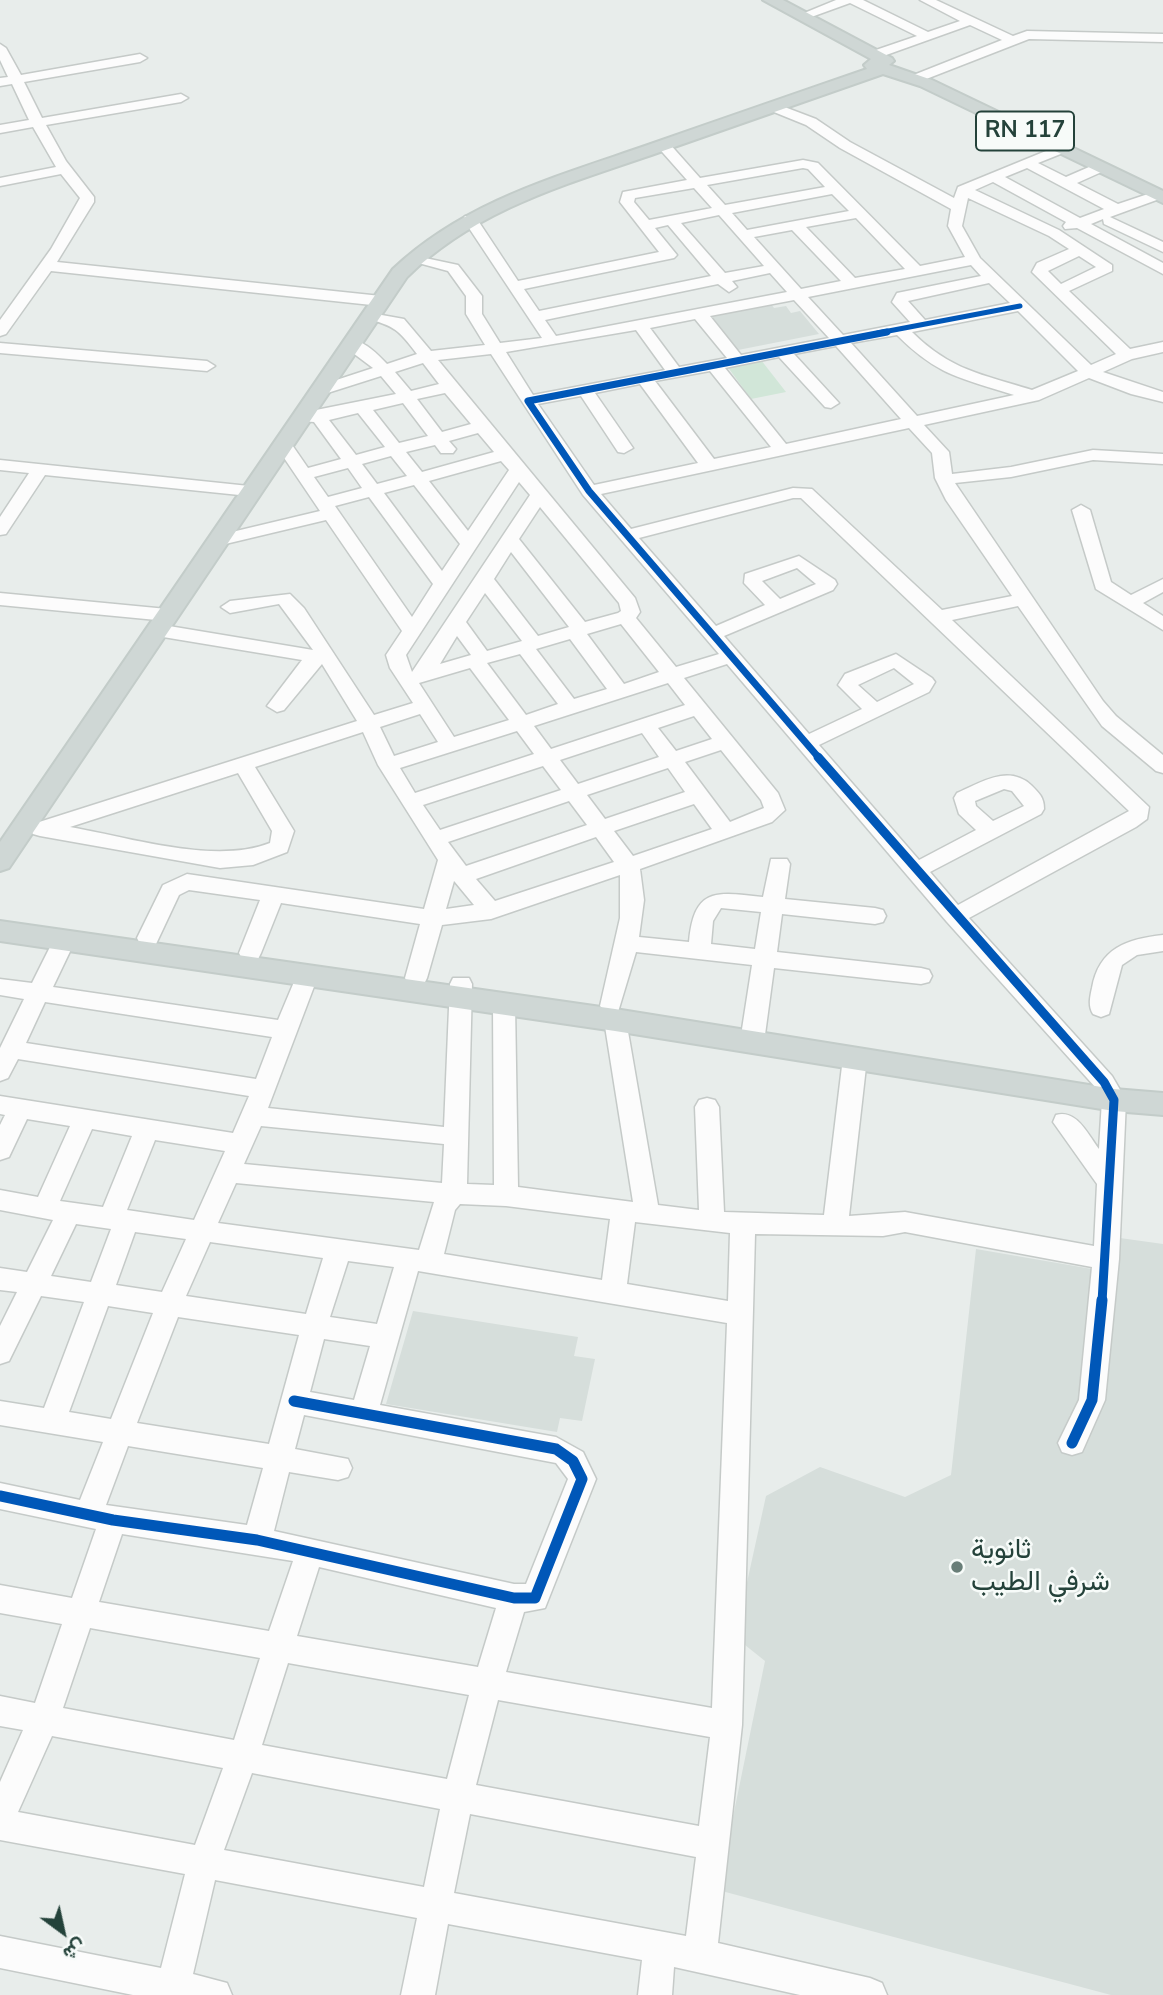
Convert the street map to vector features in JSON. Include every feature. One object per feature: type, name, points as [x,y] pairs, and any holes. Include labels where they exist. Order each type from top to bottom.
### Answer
[{"type":"main road","points":[[775,1],[856,46],[882,64]]},
{"type":"main road","points":[[0,862],[33,828],[162,622],[249,492],[282,443],[309,417],[318,391],[376,308],[416,258],[470,219],[519,195],[774,107],[882,64]]},
{"type":"main road","name":"RN 117","points":[[882,64],[919,78],[1157,191]]},
{"type":"main road","name":"RN 117","points":[[919,78],[1101,167],[1157,191]]},
{"type":"main road","points":[[0,916],[416,978],[504,1004],[613,1013]]},
{"type":"main road","points":[[0,931],[307,976],[452,990],[613,1013],[1109,1091],[1163,1104]]},
{"type":"main road","points":[[753,1035],[855,1058],[1109,1091],[1163,1087]]},
{"type":"street","points":[[803,16],[851,0],[927,36]]},
{"type":"street","points":[[926,0],[1012,40]]},
{"type":"street","points":[[882,64],[927,36],[971,21]]},
{"type":"street","points":[[919,78],[1012,40],[1052,35],[1163,38]]},
{"type":"street","points":[[0,48],[8,81],[62,170],[87,197],[87,202],[47,266],[0,331]]},
{"type":"street","points":[[8,81],[140,58]]},
{"type":"street","points":[[0,129],[181,97]]},
{"type":"street","points":[[774,107],[806,119],[845,145],[959,207]]},
{"type":"street","points":[[666,143],[774,268],[801,293]]},
{"type":"street","points":[[963,190],[1063,148]]},
{"type":"street","points":[[1027,163],[1116,209]]},
{"type":"street","points":[[535,317],[628,284],[669,256],[625,199],[628,195],[803,164],[813,166],[916,271]]},
{"type":"street","points":[[1065,183],[1101,167]]},
{"type":"street","points":[[0,182],[62,170]]},
{"type":"street","points":[[994,177],[1163,268]]},
{"type":"street","points":[[644,223],[834,187]]},
{"type":"street","points":[[963,190],[956,229],[974,260],[1089,372],[1137,391],[1163,397]]},
{"type":"street","points":[[963,190],[1054,233],[1104,264],[1106,270],[1060,290]]},
{"type":"street","points":[[1054,233],[1157,191]]},
{"type":"street","points":[[644,223],[724,208]]},
{"type":"street","points":[[724,208],[752,233],[842,339],[950,450],[956,478],[1107,701],[1125,721],[1163,752]]},
{"type":"street","points":[[752,233],[859,213]]},
{"type":"street","points":[[1097,215],[1163,248]]},
{"type":"street","points":[[470,219],[552,342]]},
{"type":"street","points":[[671,220],[744,304]]},
{"type":"street","points":[[796,225],[851,283]]},
{"type":"street","points":[[1080,250],[1040,268],[1127,355]]},
{"type":"street","points":[[416,258],[453,268],[474,296],[474,314],[495,351],[593,496],[1109,1091],[1111,1183],[1092,1400],[1072,1443]]},
{"type":"street","points":[[318,391],[425,357],[495,351],[552,342],[974,260]]},
{"type":"street","points":[[47,266],[376,308],[402,324],[481,427],[628,603],[631,612],[625,617],[415,678]]},
{"type":"street","points":[[514,286],[722,279],[774,268]]},
{"type":"street","points":[[920,324],[900,302],[902,296],[992,278]]},
{"type":"street","points":[[628,284],[646,323],[675,372]]},
{"type":"street","points":[[528,401],[1020,306]]},
{"type":"street","points":[[699,313],[736,359]]},
{"type":"street","points":[[899,328],[927,356],[944,367],[1033,396]]},
{"type":"street","points":[[351,344],[364,349],[382,369],[461,467]]},
{"type":"street","points":[[593,496],[1033,396],[1127,355],[1163,347]]},
{"type":"street","points":[[0,348],[207,366]]},
{"type":"street","points":[[782,351],[831,403]]},
{"type":"street","points":[[713,364],[782,450]]},
{"type":"street","points":[[644,378],[709,465]]},
{"type":"street","points":[[309,417],[449,387]]},
{"type":"street","points":[[584,390],[624,448]]},
{"type":"street","points":[[362,407],[469,544]]},
{"type":"street","points":[[309,417],[351,462],[443,585]]},
{"type":"street","points":[[593,496],[709,465],[922,423]]},
{"type":"street","points":[[922,423],[940,452],[944,478],[955,500],[1096,705],[1109,721],[1163,766]]},
{"type":"street","points":[[304,474],[481,427]]},
{"type":"street","points":[[282,443],[412,631]]},
{"type":"street","points":[[217,541],[329,508],[373,491],[504,455]]},
{"type":"street","points":[[956,478],[1011,472],[1093,455],[1163,459]]},
{"type":"street","points":[[0,466],[249,492]]},
{"type":"street","points":[[0,530],[40,470]]},
{"type":"street","points":[[450,746],[424,706],[415,678],[396,661],[396,655],[517,471]]},
{"type":"street","points":[[628,535],[793,493],[806,493],[1134,800],[1140,814],[955,916]]},
{"type":"street","points":[[415,678],[457,623],[538,496]]},
{"type":"street","points":[[1081,510],[1100,579],[1111,592],[1163,624]]},
{"type":"street","points":[[514,533],[556,516]]},
{"type":"street","points":[[514,533],[620,692]]},
{"type":"street","points":[[484,579],[570,707]]},
{"type":"street","points":[[1129,603],[1163,585]]},
{"type":"street","points":[[230,607],[283,598],[297,612],[322,658],[369,723],[388,765],[410,802],[455,868],[491,911]]},
{"type":"street","points":[[0,599],[162,622],[322,658]]},
{"type":"street","points":[[937,617],[1025,599]]},
{"type":"street","points":[[713,634],[777,606]]},
{"type":"street","points":[[148,938],[177,885],[187,882],[435,918],[491,911],[726,832],[765,817],[775,810],[771,798],[625,617]]},
{"type":"street","points":[[457,623],[523,722],[629,866],[634,884],[613,1013],[636,1213],[613,1293]]},
{"type":"street","points":[[388,765],[732,656]]},
{"type":"street","points":[[277,706],[322,658]]},
{"type":"street","points":[[33,828],[424,706]]},
{"type":"street","points":[[410,802],[697,708]]},
{"type":"street","points":[[807,743],[875,710]]},
{"type":"street","points":[[646,725],[726,832]]},
{"type":"street","points":[[435,839],[724,742]]},
{"type":"street","points":[[33,828],[220,861],[253,858],[280,847],[284,839],[283,831],[243,764]]},
{"type":"street","points":[[455,868],[599,828],[698,795]]},
{"type":"street","points":[[916,870],[991,831]]},
{"type":"street","points":[[753,1035],[779,864]]},
{"type":"street","points":[[416,978],[435,918],[455,868]]},
{"type":"street","points":[[250,953],[274,893]]},
{"type":"street","points":[[699,951],[705,910],[713,902],[773,905],[875,916]]},
{"type":"street","points":[[64,941],[4,1060],[263,1089]]},
{"type":"street","points":[[625,943],[921,976]]},
{"type":"street","points":[[1101,1008],[1103,975],[1109,963],[1132,948],[1163,943]]},
{"type":"street","points":[[0,1817],[44,1719],[79,1614],[119,1433],[169,1304],[253,1116],[307,976]]},
{"type":"street","points":[[1,989],[40,992],[286,1030]]},
{"type":"street","points":[[445,1198],[441,1135],[452,990]]},
{"type":"street","points":[[363,1415],[386,1337],[445,1198],[452,990]]},
{"type":"street","points":[[504,1004],[506,1196]]},
{"type":"street","points":[[835,1226],[855,1058]]},
{"type":"street","points":[[0,1150],[10,1106],[240,1144]]},
{"type":"street","points":[[708,1107],[712,1222]]},
{"type":"street","points":[[253,1116],[441,1135]]},
{"type":"street","points":[[0,1353],[34,1284],[85,1118]]},
{"type":"street","points":[[1065,1122],[1111,1183]]},
{"type":"street","points":[[52,1422],[102,1294],[119,1220],[147,1129]]},
{"type":"street","points":[[228,1172],[445,1198],[506,1196],[712,1222],[835,1226],[883,1226],[905,1222],[1106,1259]]},
{"type":"street","points":[[0,1200],[57,1211],[419,1261],[740,1314]]},
{"type":"street","points":[[700,1955],[727,1725],[743,1223]]},
{"type":"street","points":[[257,1540],[315,1325],[340,1250]]},
{"type":"street","points":[[0,1279],[386,1337]]},
{"type":"street","points":[[0,1496],[100,1518],[257,1540],[514,1598],[531,1600],[537,1596],[582,1479],[575,1462],[556,1449],[294,1401]]},
{"type":"street","points":[[0,1413],[338,1468]]},
{"type":"street","points":[[172,1991],[204,1863],[244,1755],[310,1552]]},
{"type":"street","points":[[418,1995],[458,1796],[486,1685],[514,1598]]},
{"type":"street","points":[[0,1599],[727,1725]]},
{"type":"street","points":[[0,1711],[711,1844]]},
{"type":"street","points":[[0,1824],[700,1955],[870,1995]]},
{"type":"street","points":[[654,1995],[660,1948]]},
{"type":"street","points":[[0,1952],[172,1991],[215,1995]]},
{"type":"shaded area","points":[[771,304],[774,308],[786,306],[791,313],[800,311],[819,334],[738,350],[711,315]]},
{"type":"shaded area","name":"ثانوية شرفي الطيب","points":[[1120,1238],[1163,1244],[1163,1995],[1111,1995],[718,1890],[765,1661],[735,1637],[766,1496],[820,1467],[905,1497],[951,1475],[976,1249],[1098,1270],[1083,1403],[1069,1416],[1089,1429],[1101,1409]]},
{"type":"shaded area","points":[[413,1311],[578,1337],[574,1356],[595,1359],[582,1421],[560,1418],[557,1432],[386,1404]]},
{"type":"green space","points":[[761,360],[786,392],[751,399],[727,366]]},
{"type":"cycle path","points":[[1020,306],[528,401],[589,491],[955,916],[1104,1082],[1114,1100],[1106,1259],[1092,1400],[1072,1443]]},
{"type":"cycle path","points":[[0,1496],[113,1520],[257,1540],[514,1598],[535,1598],[582,1479],[579,1469],[570,1457],[556,1449],[294,1401]]},
{"type":"place","name":"ثانوية شرفي الطيب","points":[[957,1567]]}]
